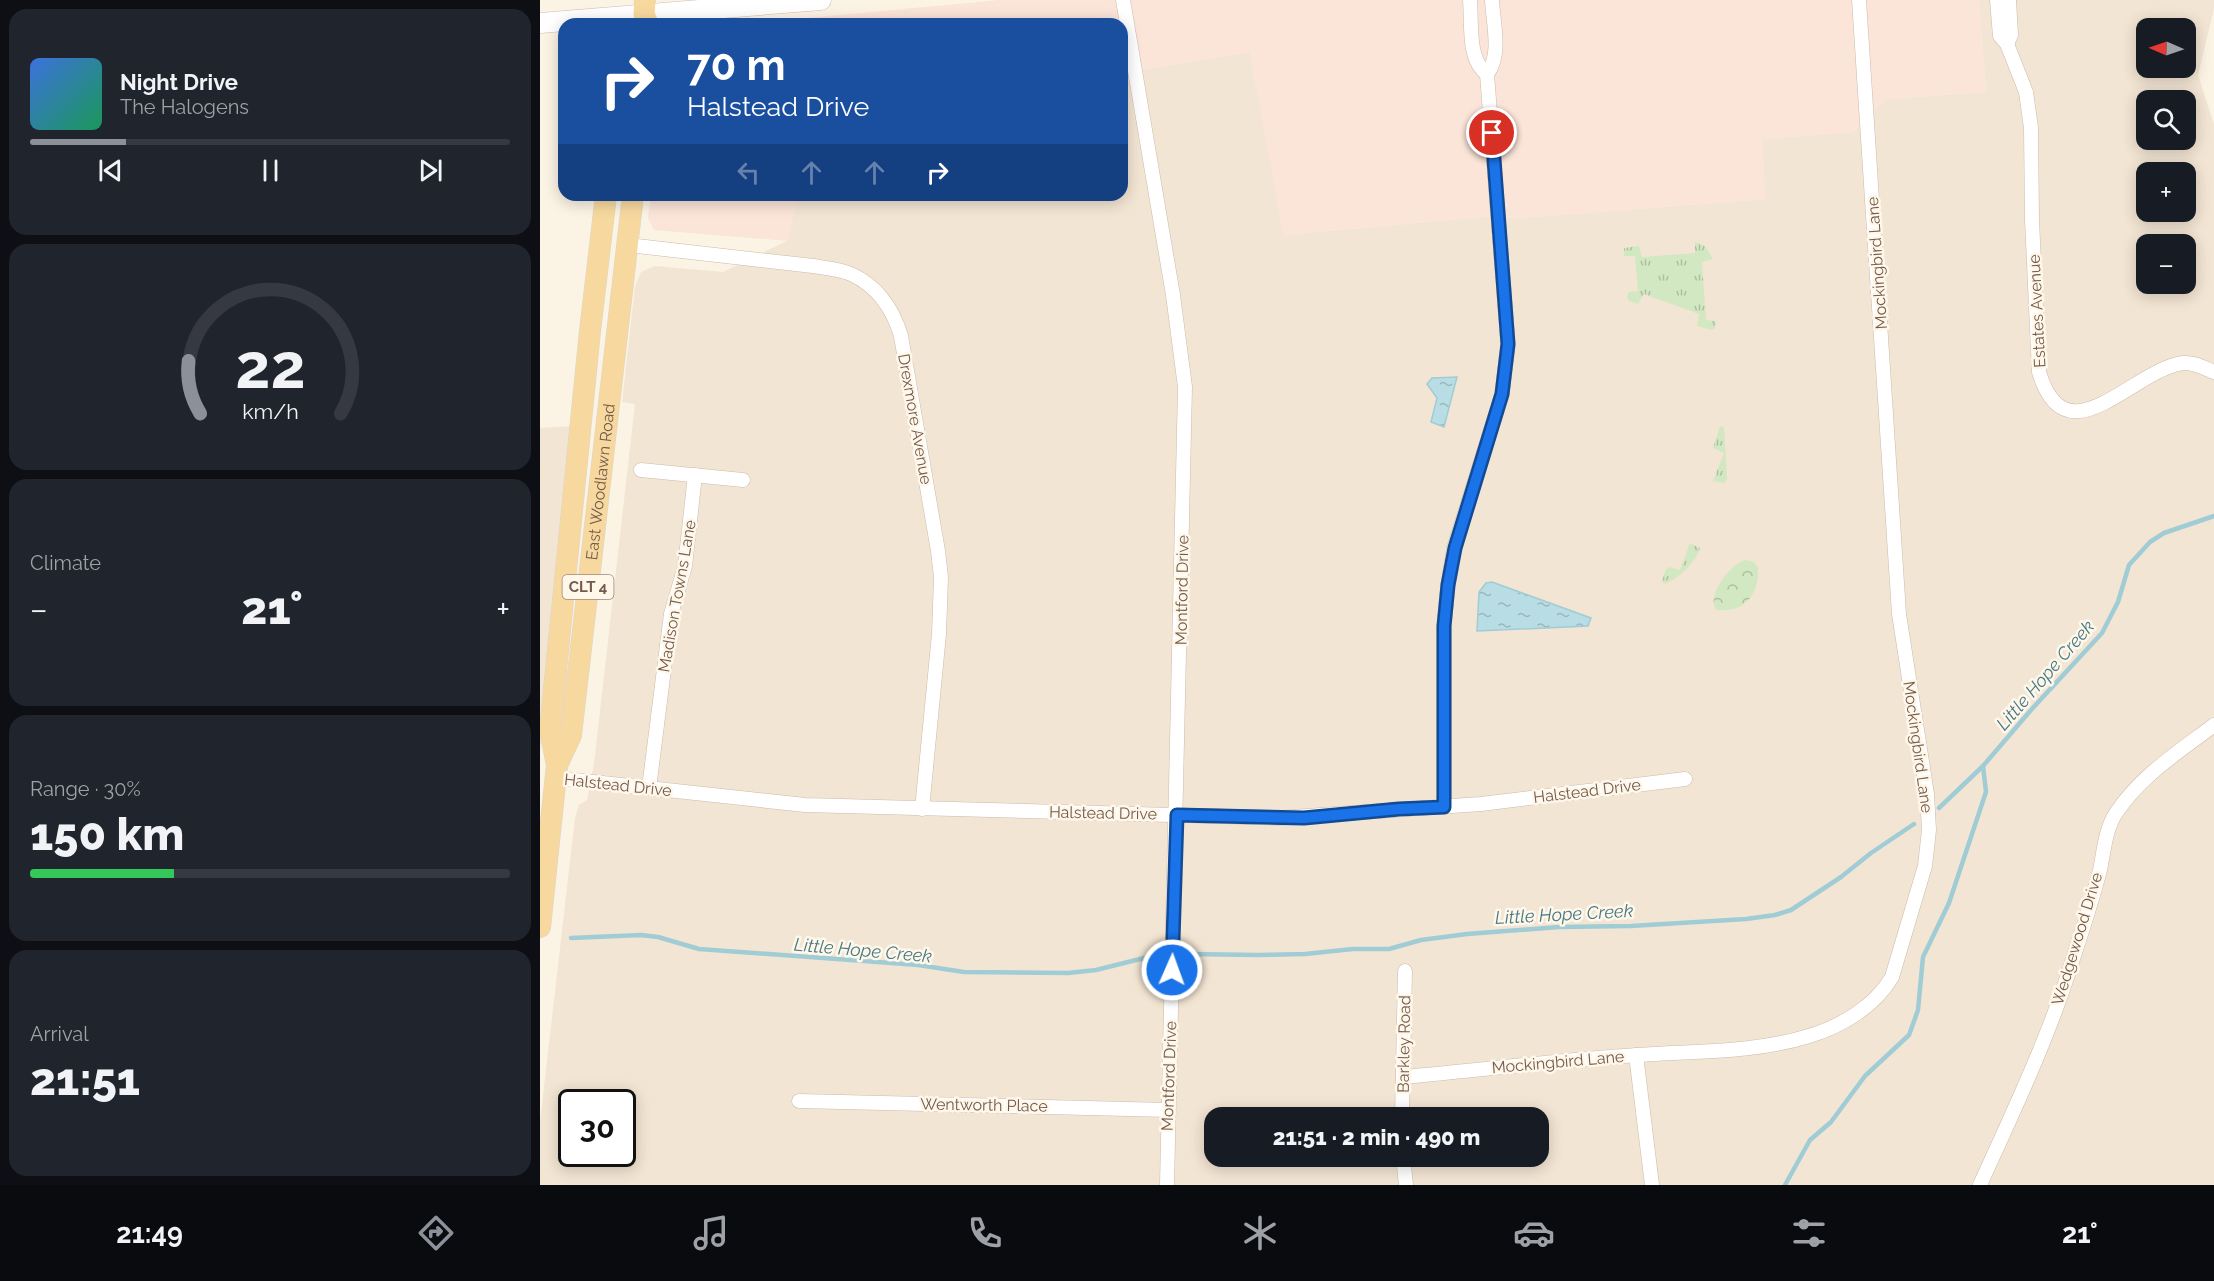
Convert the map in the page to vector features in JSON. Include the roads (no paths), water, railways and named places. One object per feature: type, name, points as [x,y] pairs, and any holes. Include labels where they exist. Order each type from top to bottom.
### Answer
[{"type":"main road","points":[[614,18],[821,0]]},
{"type":"main road","points":[[540,23],[558,22]]},
{"type":"main road","name":"East Woodlawn Road","points":[[540,927],[556,771],[550,730],[605,201]]},
{"type":"main road","name":"East Woodlawn Road","points":[[556,771],[571,735],[632,201]]},
{"type":"street","name":"Montford Drive","points":[[1123,0],[1126,18]]},
{"type":"street","points":[[1470,0],[1475,55],[1479,67],[1487,74]]},
{"type":"street","points":[[1444,807],[1444,626],[1448,585],[1455,548],[1502,394],[1508,344],[1487,74],[1493,66],[1495,56],[1492,0]]},
{"type":"street","name":"Mockingbird Lane","points":[[1403,1077],[1636,1055],[1777,1045],[1840,1023],[1871,1004],[1883,992],[1892,977],[1925,866],[1929,830],[1927,794],[1899,614],[1859,0]]},
{"type":"street","name":"Estates Avenue","points":[[2003,5],[2011,35],[2007,45],[2026,92],[2031,128],[2039,372],[2044,388],[2053,403],[2078,413],[2090,410],[2154,373],[2171,366],[2184,363],[2198,365],[2214,372]]},
{"type":"street","name":"Montford Drive","points":[[1128,30],[1173,295],[1185,387],[1167,1185]]},
{"type":"street","name":"Drexmore Avenue","points":[[628,245],[813,266],[850,274],[870,286],[896,320],[901,336],[941,578],[939,634],[922,809]]},
{"type":"street","points":[[641,470],[743,480]]},
{"type":"street","name":"Madison Towns Lane","points":[[649,788],[671,614],[685,566],[695,475]]},
{"type":"street","name":"Wedgewood Drive","points":[[1980,1185],[2034,1067],[2061,996],[2100,870],[2106,837],[2114,816],[2139,785],[2214,725]]},
{"type":"street","name":"Halstead Drive","points":[[556,771],[649,788],[805,805],[1304,818],[1444,807],[1685,779]]},
{"type":"street","name":"Barkley Road","points":[[1402,1107],[1405,971]]},
{"type":"street","points":[[1636,1055],[1652,1185]]},
{"type":"street","name":"Wentworth Place","points":[[800,1101],[1168,1110]]},
{"type":"street","points":[[1404,1167],[1406,1185]]},
{"type":"water","points":[[1457,377],[1444,427],[1431,422],[1437,398],[1427,384],[1432,378]]},
{"type":"water","points":[[1492,582],[1591,618],[1588,626],[1477,631],[1479,592],[1486,583]]},
{"type":"waterway","name":"Little Hope Creek","points":[[1939,808],[1983,766],[2102,633],[2118,602],[2129,565],[2150,542],[2164,533],[2214,516]]},
{"type":"waterway","points":[[1785,1185],[1810,1140],[1831,1122],[1865,1076],[1909,1035],[1918,1010],[1923,957],[1949,903],[1986,792],[1983,766]]},
{"type":"waterway","name":"Little Hope Creek","points":[[1189,954],[1305,954],[1353,949],[1389,949],[1421,940],[1467,934],[1559,927],[1631,926],[1746,919],[1775,915],[1791,910],[1914,824]]},
{"type":"waterway","name":"Little Hope Creek","points":[[571,938],[641,935],[658,937],[699,949],[918,965],[964,972],[1068,973],[1096,970],[1152,956]]}]
